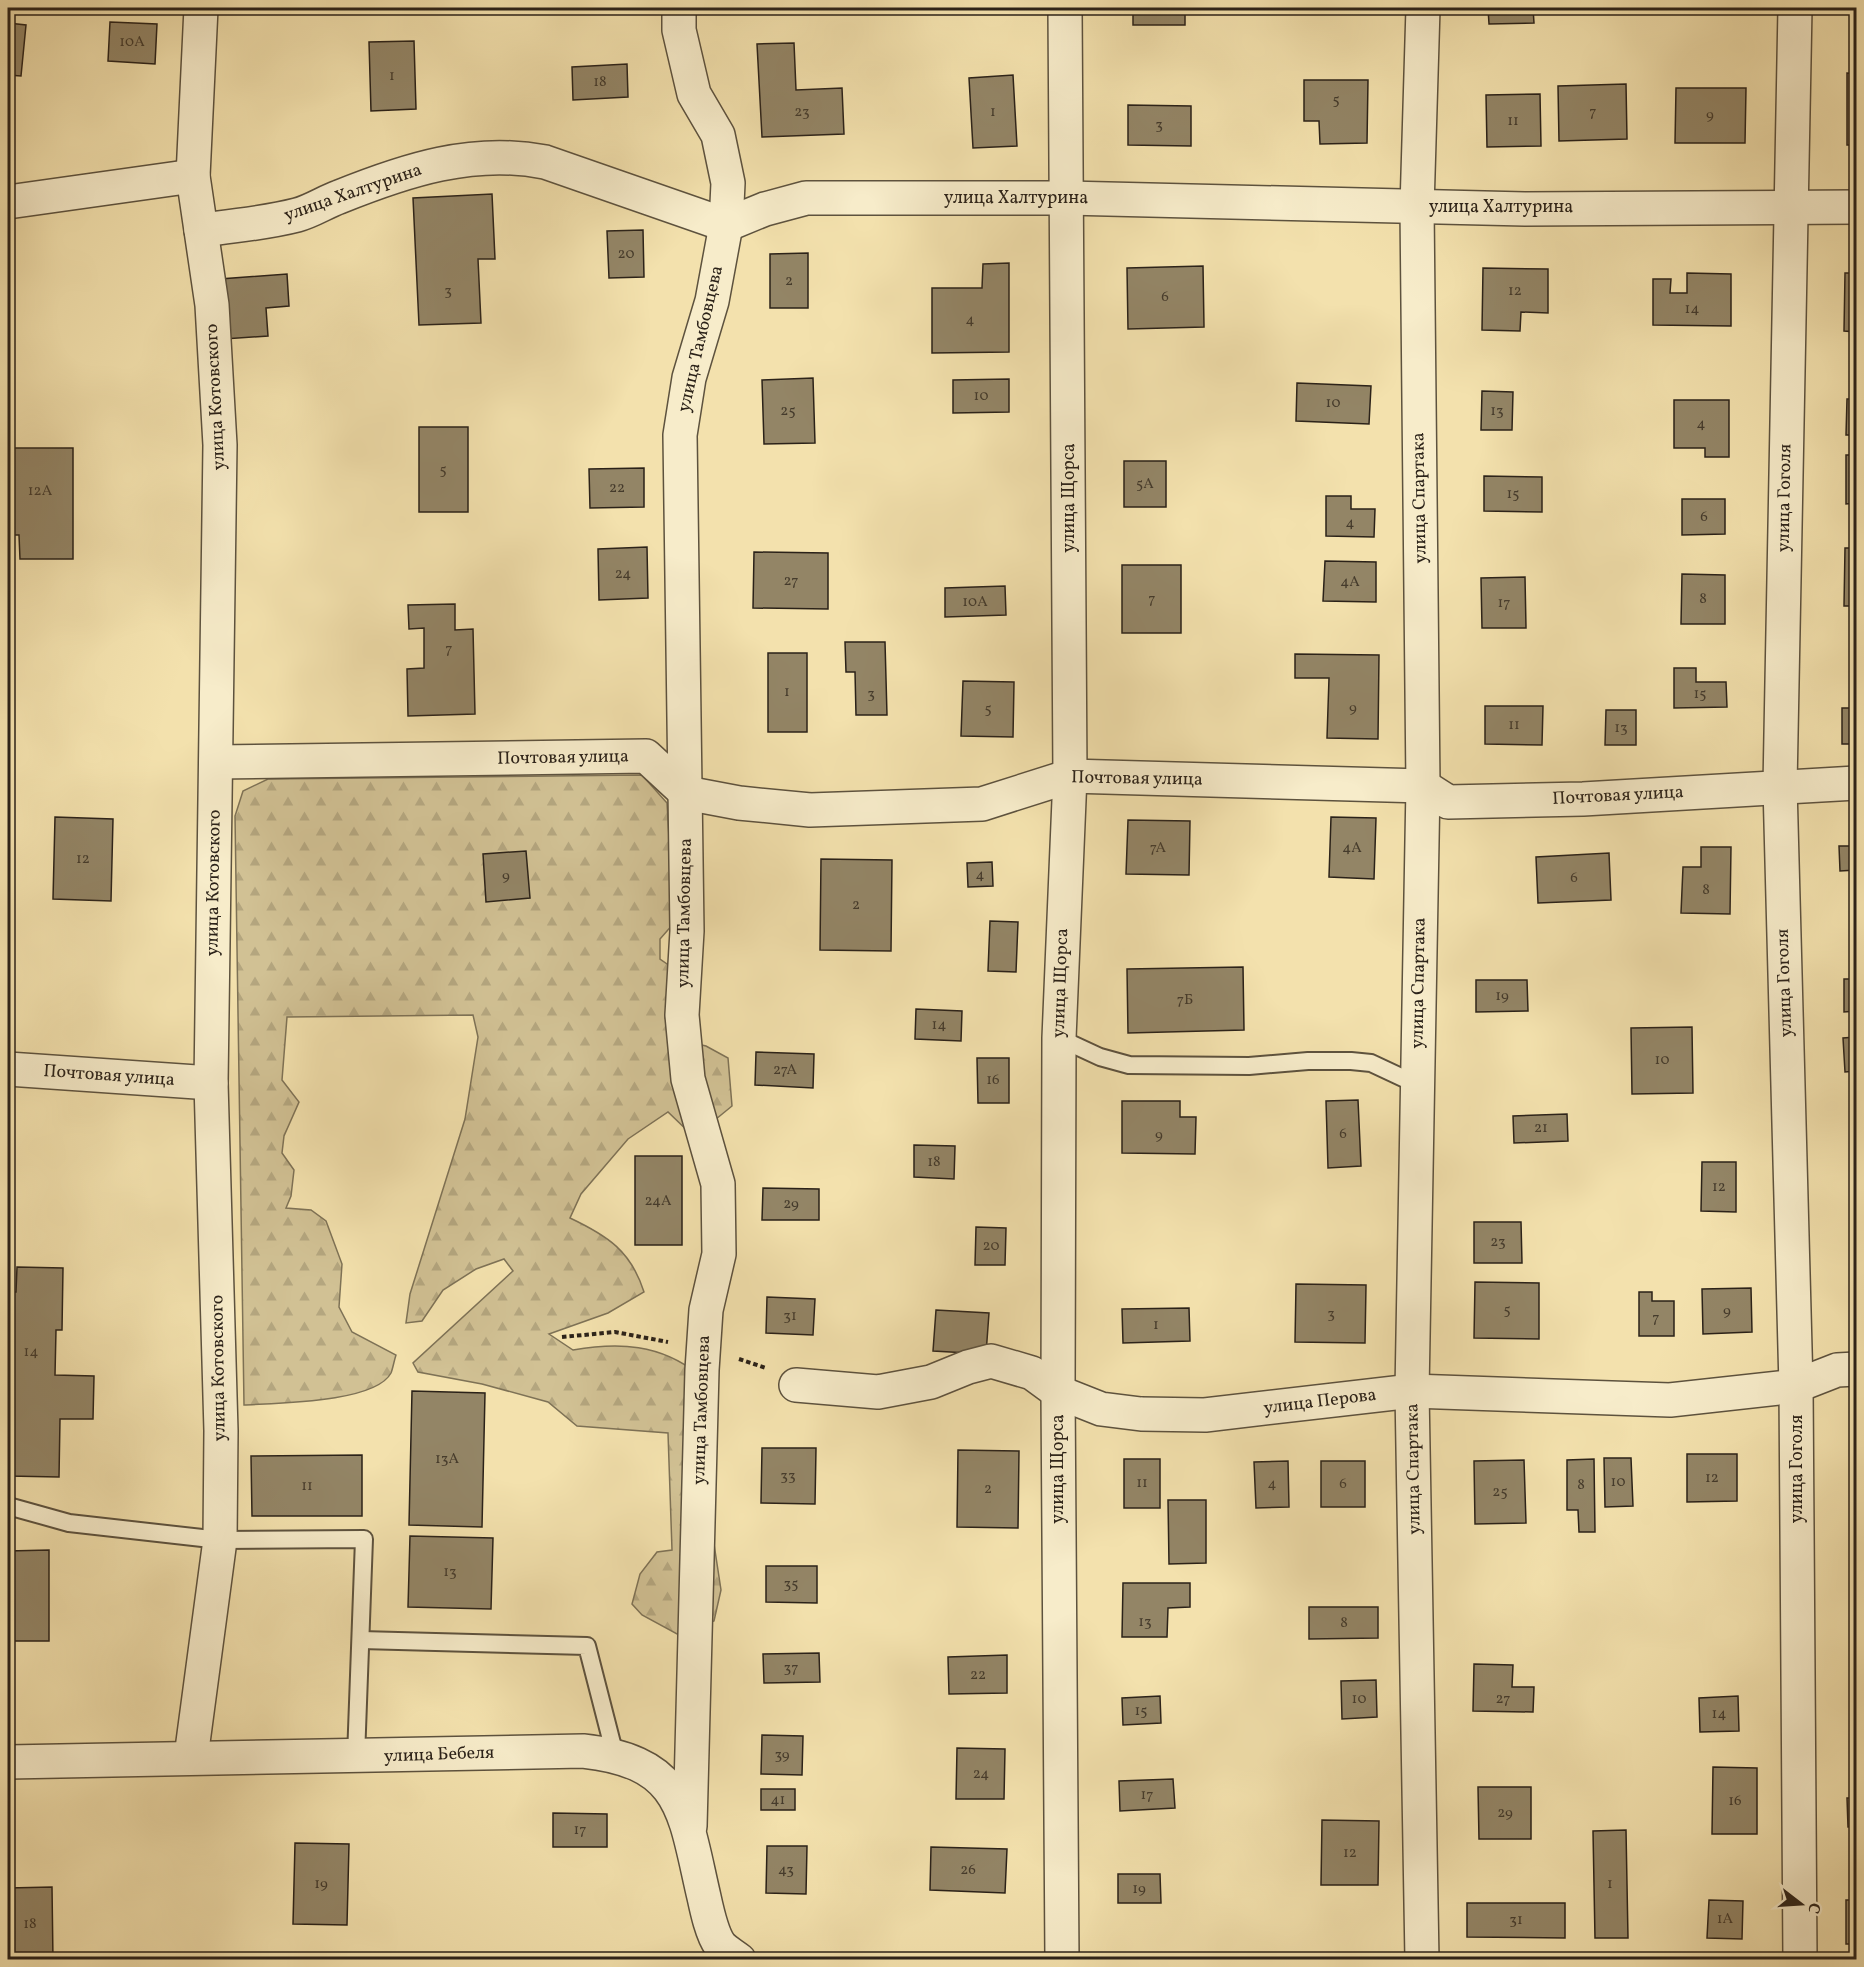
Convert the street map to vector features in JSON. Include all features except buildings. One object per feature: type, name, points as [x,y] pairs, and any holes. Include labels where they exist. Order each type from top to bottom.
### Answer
[{"type":"street","name":"улица Котовского","points":[[191,1758],[220,1540],[221,1431],[211,1083],[220,445],[212,305],[194,176],[201,8]]},
{"type":"street","name":"улица Тамбовцева","points":[[679,8],[679,30],[694,94],[718,135],[728,183],[726,225],[712,301],[689,378],[680,435],[687,931],[681,1016],[688,1079],[718,1184],[719,1254],[706,1310],[702,1370],[690,1826]]},
{"type":"street","name":"улица Щорса","points":[[1062,1959],[1058,1392],[1059,1038],[1070,776],[1065,8]]},
{"type":"street","name":"улица Спартака","points":[[1422,1959],[1412,1391],[1423,786],[1418,207],[1423,8]]},
{"type":"street","name":"улица Гоголя","points":[[1795,8],[1780,786],[1797,1386],[1800,1959]]},
{"type":"street","name":"улица Халтурина","points":[[201,230],[259,224],[300,214],[392,177],[438,163],[501,157],[520,157],[545,162],[726,225],[765,209],[806,198],[1067,198],[1525,209],[1791,205],[1857,207]]},
{"type":"street","points":[[8,202],[194,176]]},
{"type":"street","name":"Почтовая улица","points":[[216,762],[646,756],[686,793],[739,803],[810,810],[982,804],[1070,776],[1423,786],[1448,802],[1583,799],[1857,783]]},
{"type":"street","name":"Почтовая улица","points":[[8,1069],[211,1083]]},
{"type":"street","name":"улица Перова","points":[[796,1384],[878,1392],[932,1382],[968,1367],[991,1361],[1032,1373],[1058,1392],[1101,1409],[1141,1414],[1205,1415],[1412,1391],[1670,1400],[1797,1386],[1837,1370],[1857,1369]]},
{"type":"street","name":"улица Бебеля","points":[[8,1762],[583,1751],[615,1755],[646,1768],[674,1793],[690,1826],[706,1906],[720,1944],[738,1959]]},
{"type":"street","points":[[706,1906],[706,1959]]},
{"type":"lane","points":[[1059,1038],[1100,1058],[1129,1065],[1249,1066],[1308,1061],[1351,1061],[1380,1066],[1418,1085]]},
{"type":"lane","points":[[8,1506],[69,1523],[220,1540],[364,1539],[356,1757]]},
{"type":"lane","points":[[361,1640],[587,1646],[615,1755]]},
{"type":"green space","points":[[642,775],[667,803],[674,923],[660,939],[660,959],[670,966],[665,1018],[675,1039],[706,1046],[728,1058],[732,1106],[694,1137],[668,1112],[628,1139],[581,1194],[570,1218],[596,1231],[625,1255],[639,1278],[644,1292],[608,1313],[549,1334],[573,1350],[623,1346],[654,1351],[669,1356],[698,1374],[714,1544],[721,1590],[714,1621],[677,1634],[642,1615],[632,1604],[640,1574],[657,1552],[672,1550],[668,1433],[577,1426],[548,1402],[482,1384],[418,1372],[413,1363],[513,1271],[504,1259],[476,1269],[443,1290],[422,1321],[406,1323],[410,1294],[465,1119],[478,1037],[473,1015],[287,1017],[282,1080],[299,1102],[284,1136],[282,1153],[294,1170],[291,1196],[286,1208],[311,1210],[326,1221],[342,1264],[339,1307],[352,1332],[396,1355],[391,1373],[381,1383],[366,1390],[323,1400],[244,1405],[235,816],[243,791],[268,779]]}]
